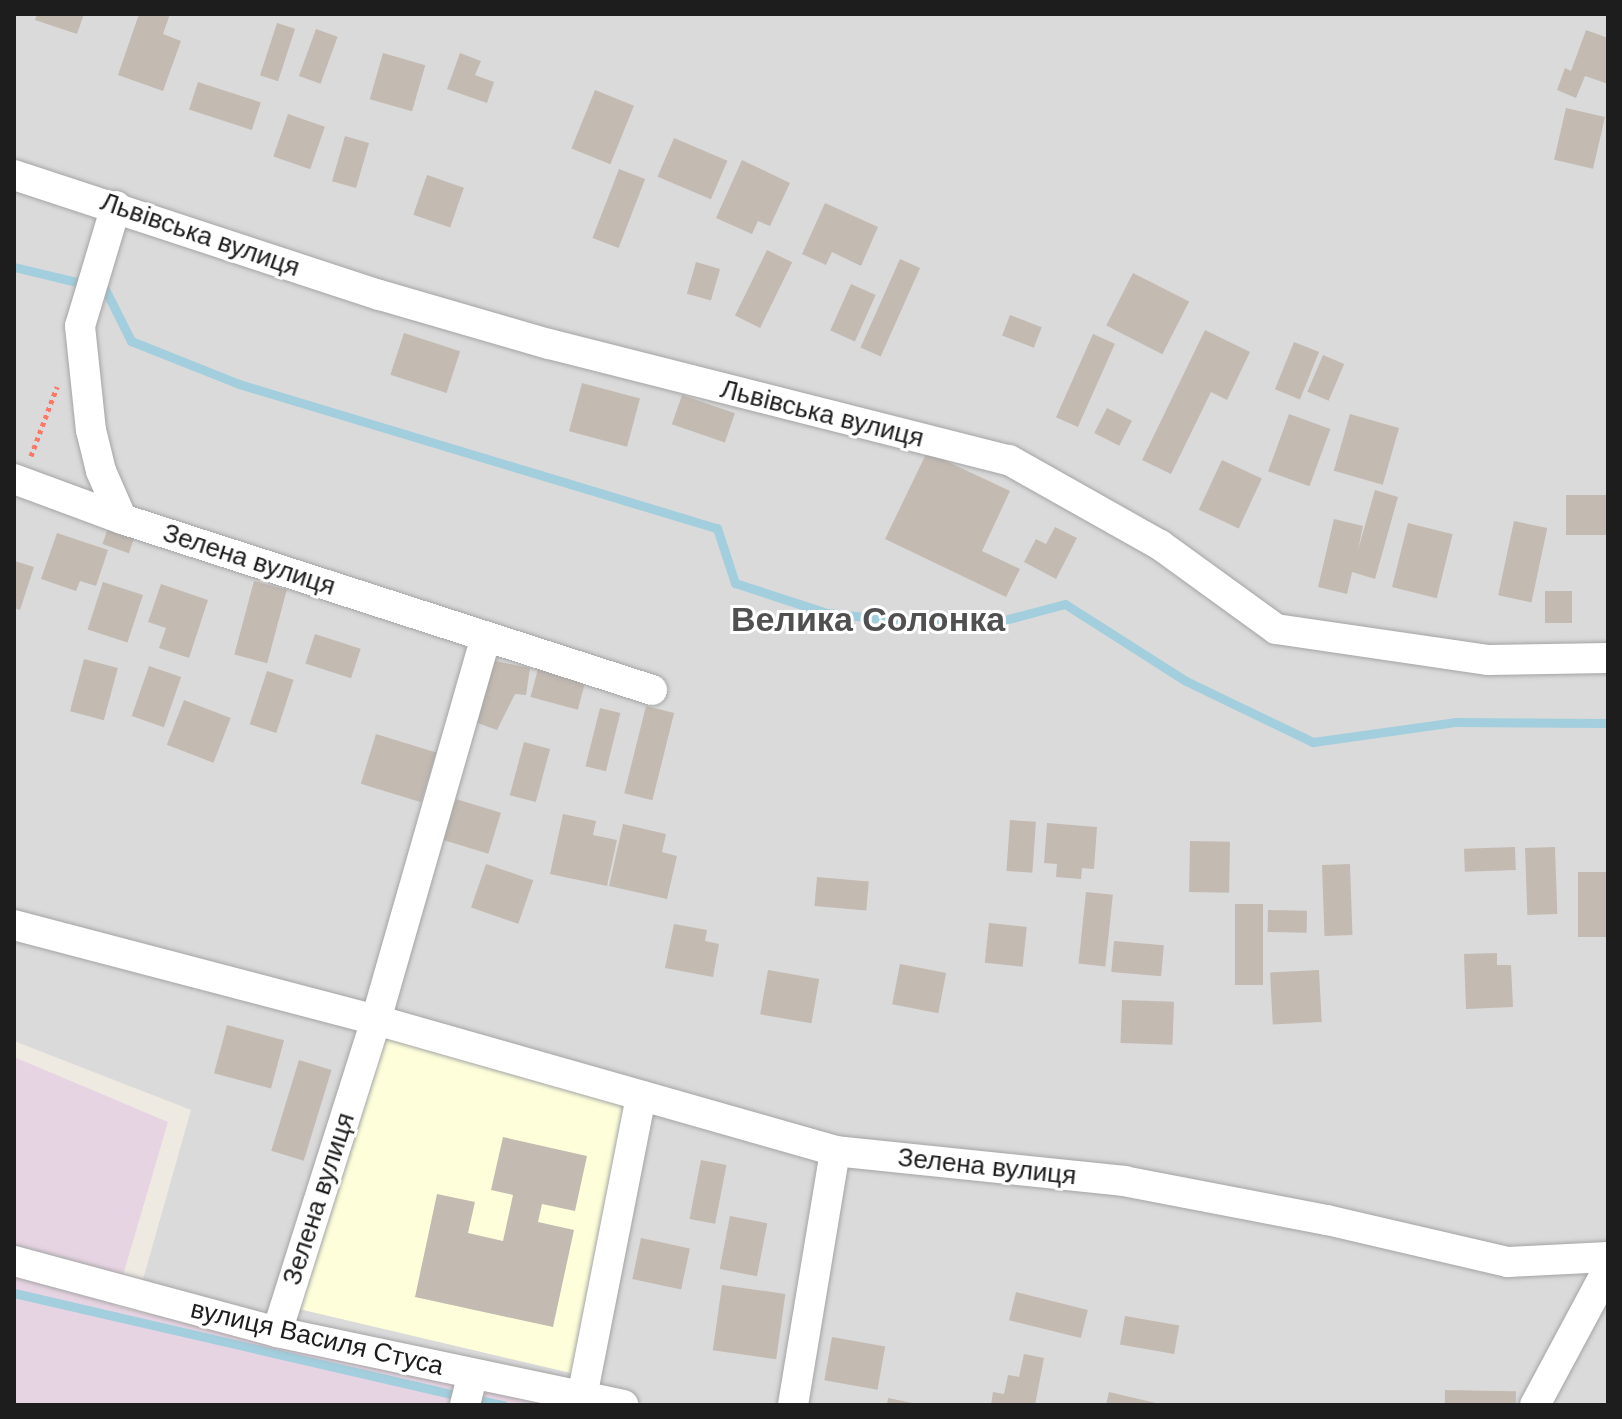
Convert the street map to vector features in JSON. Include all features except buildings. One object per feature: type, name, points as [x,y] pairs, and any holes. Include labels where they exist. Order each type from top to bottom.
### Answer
[{"type":"street","name":"Львівська вулиця","points":[[14,175],[380,295],[549,344],[1009,460],[1160,545],[1276,629],[1489,660],[1608,658]]},
{"type":"street","points":[[116,206],[80,326],[91,430],[101,471],[122,519]]},
{"type":"street","name":"Зелена вулиця","points":[[18,480],[122,519],[652,690]]},
{"type":"street","name":"Зелена вулиця","points":[[277,1332],[376,1020],[486,637]]},
{"type":"street","name":"Зелена вулиця","points":[[14,925],[376,1020],[835,1151],[1124,1181],[1327,1220],[1508,1262],[1608,1257]]},
{"type":"street","points":[[582,1397],[641,1096]]},
{"type":"street","points":[[793,1405],[835,1151]]},
{"type":"street","name":"вулиця Василя Стуса","points":[[14,1261],[277,1332],[623,1405]]},
{"type":"street","points":[[1535,1405],[1608,1269]]},
{"type":"street","points":[[465,1405],[473,1374]]},
{"type":"path","points":[[18,480],[59,383]]},
{"type":"shaded area","points":[[14,14],[1608,14],[1608,1405],[653,1405],[474,1368],[142,1283],[191,1110],[14,1041]]},
{"type":"shaded area","points":[[384,1036],[626,1105],[575,1374],[299,1309]]},
{"type":"shaded area","points":[[14,1057],[168,1122],[114,1306],[558,1405],[14,1405]]},
{"type":"waterway","points":[[14,267],[80,283]]},
{"type":"waterway","points":[[105,289],[131,341],[239,384],[717,528],[735,583],[827,613],[974,628],[1065,604],[1186,681],[1313,742],[1455,722],[1608,723]]},
{"type":"waterway","points":[[14,1293],[459,1396]]},
{"type":"waterway","points":[[474,1399],[503,1405]]},
{"type":"district","name":"Велика Солонка","points":[[868,620]]}]
